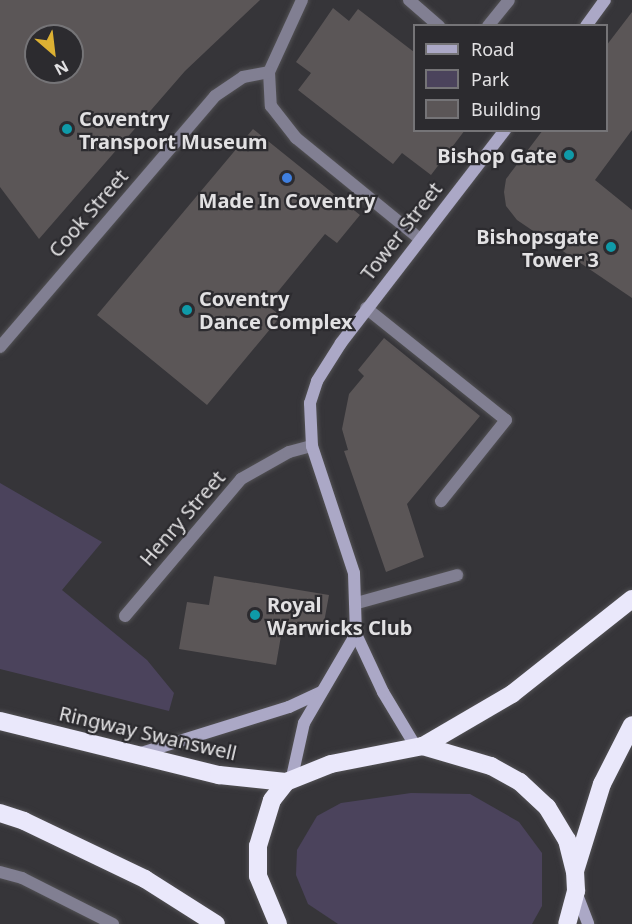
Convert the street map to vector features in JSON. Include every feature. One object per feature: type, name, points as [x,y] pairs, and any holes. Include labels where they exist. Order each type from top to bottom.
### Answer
[{"type":"highway","points":[[278,924],[258,876],[258,846],[272,800],[289,780],[331,764],[420,746],[512,694],[632,599]]},
{"type":"highway","name":"Ringway Swanswell","points":[[0,721],[131,756],[219,775],[289,780]]},
{"type":"highway","points":[[575,871],[602,784],[632,725]]},
{"type":"highway","points":[[420,746],[491,766],[520,782],[547,807],[567,840],[575,871],[576,891],[567,924]]},
{"type":"highway","points":[[0,813],[24,821],[145,879],[216,924]]},
{"type":"street","points":[[302,0],[269,72],[271,106],[289,130],[420,239]]},
{"type":"street","points":[[409,0],[437,24]]},
{"type":"street","points":[[490,24],[509,0]]},
{"type":"street","points":[[587,24],[605,0]]},
{"type":"street","name":"Cook Street","points":[[0,347],[215,96],[243,77],[269,72]]},
{"type":"street","name":"Tower Street","points":[[420,746],[383,692],[356,634],[357,603],[350,551],[312,446],[310,403],[317,381],[366,308],[503,132]]},
{"type":"street","points":[[366,308],[506,420],[441,501]]},
{"type":"street","name":"Henry Street","points":[[125,616],[241,479],[289,452],[312,446]]},
{"type":"street","points":[[357,603],[457,575]]},
{"type":"street","name":"Tower Street","points":[[289,780],[304,723],[356,634]]},
{"type":"street","points":[[131,756],[289,707],[321,692]]},
{"type":"street","points":[[0,872],[22,878],[113,924]]},
{"type":"street","points":[[576,891],[588,924]]},
{"type":"green space","points":[[0,483],[102,542],[62,590],[147,660],[174,693],[169,711],[0,669]]},
{"type":"green space","points":[[411,793],[470,794],[519,822],[542,853],[542,906],[532,924],[338,924],[308,904],[296,875],[297,850],[317,816],[341,803]]},
{"type":"building","name":"Coventry Transport Museum","points":[[0,0],[260,0],[185,71],[39,239],[0,187]]},
{"type":"building","points":[[333,8],[349,21],[358,9],[413,51],[413,132],[463,132],[431,175],[402,153],[393,164],[298,90],[311,73],[296,62]]},
{"type":"building","name":"Bishop Gate","points":[[632,12],[632,130],[595,180],[632,210],[632,298],[517,220],[506,206],[504,192],[506,179],[541,132],[608,132],[608,43]]},
{"type":"building","points":[[253,129],[360,215],[337,243],[325,234],[267,305],[281,316],[207,405],[97,315]]},
{"type":"building","points":[[384,338],[480,416],[407,504],[424,557],[386,572],[344,451],[348,450],[342,429],[349,394],[364,376],[358,370]]},
{"type":"building","name":"Royal Warwicks Club","points":[[214,576],[329,595],[323,628],[303,624],[302,634],[282,630],[276,665],[179,649],[187,602],[209,605]]},
{"type":"place","name":"Coventry Transport Museum","points":[[67,129]]},
{"type":"place","name":"Bishop Gate","points":[[569,155]]},
{"type":"place","name":"Made In Coventry","points":[[287,178]]},
{"type":"place","name":"Bishopsgate Tower 3","points":[[611,247]]},
{"type":"place","name":"Coventry Dance Complex","points":[[187,310]]},
{"type":"place","name":"Royal Warwicks Club","points":[[255,615]]}]
